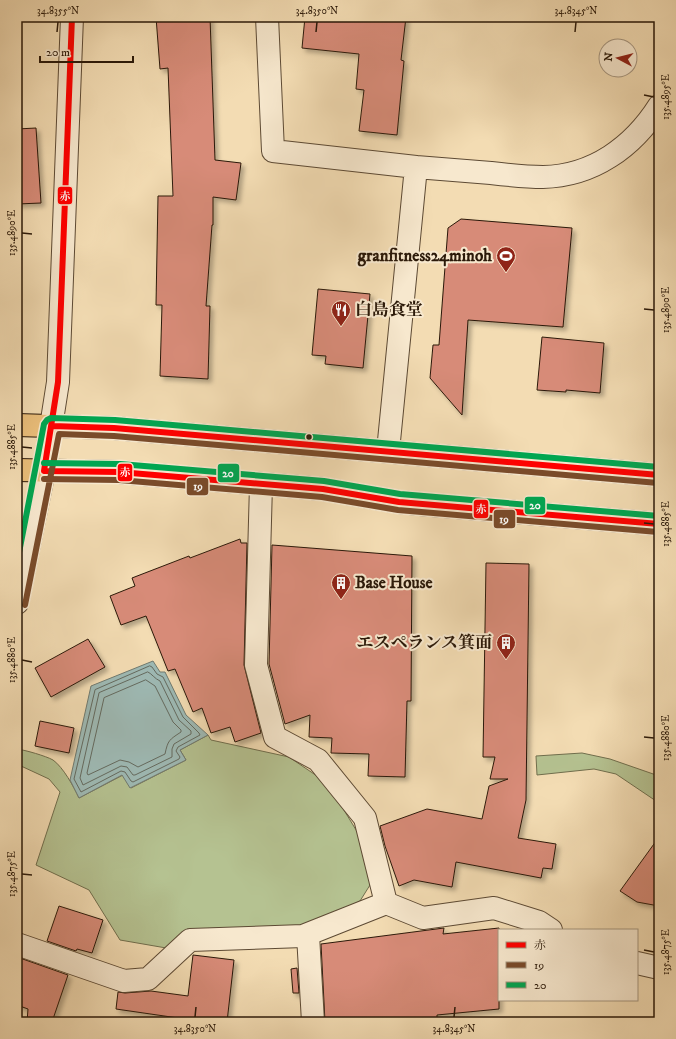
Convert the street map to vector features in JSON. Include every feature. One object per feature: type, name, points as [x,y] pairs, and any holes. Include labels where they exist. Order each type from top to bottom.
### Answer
[{"type":"highway","points":[[17,425],[114,428],[659,475]]},
{"type":"highway","points":[[17,470],[119,472],[329,490],[399,502],[659,524]]},
{"type":"street","points":[[17,603],[44,471],[58,382],[72,17]]},
{"type":"street","points":[[267,17],[273,151],[416,167],[539,177],[574,172],[597,164],[615,154],[636,136],[649,122],[659,106]]},
{"type":"street","points":[[388,451],[416,167]]},
{"type":"street","points":[[261,485],[256,665],[275,737],[318,760],[365,818],[386,904]]},
{"type":"street","points":[[17,944],[124,981],[148,978],[190,940],[303,936],[386,904],[423,918],[494,908],[539,922],[550,929]]},
{"type":"street","points":[[308,935],[313,1022]]},
{"type":"street","points":[[638,963],[659,968]]},
{"type":"green space","points":[[208,735],[211,740],[289,757],[317,776],[336,797],[364,843],[371,865],[370,885],[360,901],[309,926],[187,929],[172,949],[120,940],[89,890],[36,865],[60,792],[49,779],[21,766],[17,766],[17,749],[35,753],[57,763],[71,783],[79,798],[123,775],[131,788],[186,760],[180,750]]},
{"type":"green space","points":[[582,753],[610,759],[659,776],[659,803],[616,774],[594,769],[537,775],[536,756]]},
{"type":"water","points":[[153,661],[160,672],[165,672],[186,715],[208,735],[180,750],[186,760],[130,788],[122,775],[79,798],[70,780],[91,686]]},
{"type":"building","points":[[156,17],[210,17],[215,160],[241,163],[236,200],[213,197],[213,225],[206,306],[210,306],[208,379],[160,376],[162,305],[156,305],[158,196],[173,196],[168,68],[160,69]]},
{"type":"building","points":[[305,17],[406,17],[401,60],[404,61],[397,135],[359,131],[364,90],[356,89],[359,54],[302,48]]},
{"type":"building","points":[[36,128],[41,203],[17,204],[17,129]]},
{"type":"building","name":"granfitness24minoh","points":[[461,219],[572,228],[563,327],[468,320],[462,415],[430,378],[433,345],[439,345],[448,228]]},
{"type":"building","points":[[318,289],[370,294],[363,368],[325,364],[326,356],[312,355]]},
{"type":"building","points":[[542,337],[604,343],[600,393],[566,390],[566,392],[537,390]]},
{"type":"building","points":[[240,539],[241,543],[247,543],[244,665],[261,733],[235,742],[230,727],[211,733],[202,708],[193,712],[175,669],[168,671],[146,616],[121,625],[110,596],[135,586],[132,578],[189,556],[190,558]]},
{"type":"building","name":"Base House","points":[[272,545],[412,556],[411,701],[407,701],[405,777],[368,776],[369,754],[331,753],[332,738],[309,737],[310,715],[285,724],[269,664]]},
{"type":"building","points":[[486,563],[529,564],[526,800],[518,838],[556,844],[552,869],[543,868],[541,878],[456,862],[452,887],[414,880],[399,886],[385,846],[380,826],[427,809],[482,819],[489,786],[508,779],[490,779],[495,757],[483,757]]},
{"type":"building","points":[[88,639],[105,667],[51,697],[35,668]]},
{"type":"building","points":[[40,721],[74,728],[69,753],[35,746]]},
{"type":"building","points":[[659,837],[659,906],[637,902],[620,891]]},
{"type":"building","points":[[59,906],[103,920],[92,953],[77,949],[76,951],[47,941]]},
{"type":"building","points":[[444,928],[443,934],[499,928],[499,1009],[437,1015],[437,1022],[325,1022],[321,944]]},
{"type":"building","points":[[193,955],[234,960],[227,1022],[185,1022],[185,1019],[116,1009],[118,992],[125,993],[151,991],[188,996]]},
{"type":"building","points":[[17,957],[68,975],[52,1022],[27,1022],[28,1009],[17,1005]]},
{"type":"building","points":[[297,968],[299,993],[293,993],[291,969]]},
{"type":"transit line","name":"赤","points":[[72,17],[58,382],[44,471],[119,472],[323,489],[399,502],[659,524]]},
{"type":"transit line","name":"20","points":[[17,563],[44,424],[51,418],[115,420],[659,467]]},
{"type":"transit line","name":"赤","points":[[52,426],[114,428],[659,475]]},
{"type":"transit line","name":"19","points":[[25,605],[59,434],[114,436],[658,483]]},
{"type":"transit line","name":"20","points":[[44,463],[120,464],[324,481],[400,494],[659,516]]},
{"type":"transit line","name":"19","points":[[44,479],[119,480],[322,497],[398,510],[658,532]]},
{"type":"place","name":"granfitness24minoh","points":[[506,273]]},
{"type":"place","name":"白島食堂","points":[[341,327]]},
{"type":"place","name":"Base House","points":[[341,600]]},
{"type":"place","name":"エスペランス箕面","points":[[506,660]]}]
